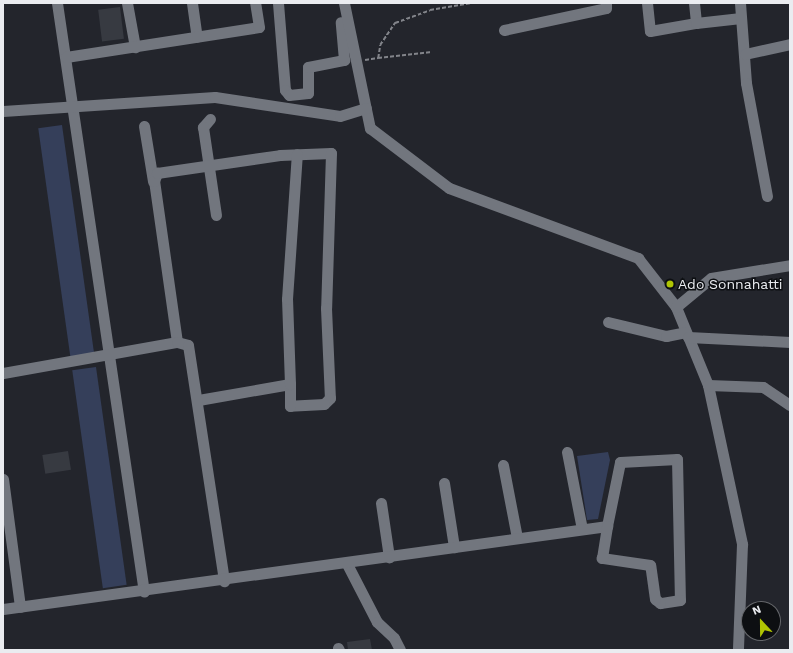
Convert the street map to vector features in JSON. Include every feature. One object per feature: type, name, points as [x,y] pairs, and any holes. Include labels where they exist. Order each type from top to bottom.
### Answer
[{"type":"street","points":[[57,3],[111,356],[144,592]]},
{"type":"street","points":[[127,3],[135,47]]},
{"type":"street","points":[[192,3],[197,38]]},
{"type":"street","points":[[66,57],[197,38],[258,27],[255,3]]},
{"type":"street","points":[[278,3],[285,90],[296,96],[308,93],[308,67],[344,60],[340,3]]},
{"type":"street","points":[[344,3],[370,128],[449,188],[638,258],[676,307],[708,385],[742,544],[738,650]]},
{"type":"street","points":[[504,30],[606,8],[606,3]]},
{"type":"street","points":[[647,3],[650,31],[696,23],[741,18]]},
{"type":"street","points":[[694,3],[696,23]]},
{"type":"street","points":[[740,3],[746,82],[767,196]]},
{"type":"street","points":[[745,54],[790,44]]},
{"type":"street","points":[[3,111],[215,98],[340,116],[366,108]]},
{"type":"street","points":[[210,119],[203,127],[207,165],[216,215]]},
{"type":"street","points":[[144,126],[154,181],[177,342]]},
{"type":"street","points":[[154,181],[162,170],[297,154],[330,153],[326,308],[330,398],[324,404],[290,406],[287,299],[297,154]]},
{"type":"street","points":[[676,307],[711,278],[790,265]]},
{"type":"street","points":[[608,322],[666,336],[687,334],[790,342]]},
{"type":"street","points":[[3,373],[111,356],[177,342],[188,345],[198,400],[224,581]]},
{"type":"street","points":[[198,400],[290,384]]},
{"type":"street","points":[[708,385],[763,387],[790,405]]},
{"type":"street","points":[[567,452],[582,529]]},
{"type":"street","points":[[678,459],[680,600],[660,603],[655,599],[650,566],[602,558],[607,526],[620,462],[678,459]]},
{"type":"street","points":[[503,465],[517,538]]},
{"type":"street","points":[[3,479],[20,607]]},
{"type":"street","points":[[444,483],[454,547]]},
{"type":"street","points":[[381,503],[389,557]]},
{"type":"street","points":[[3,609],[144,592],[607,526]]},
{"type":"street","points":[[347,564],[377,622],[394,638],[400,650]]},
{"type":"path","points":[[378,58],[380,45],[395,23],[430,10],[471,3]]},
{"type":"path","points":[[356,61],[432,52]]},
{"type":"shaded area","points":[[62,125],[94,355],[71,358],[38,128]]},
{"type":"shaded area","points":[[96,367],[127,585],[103,588],[72,370]]},
{"type":"shaded area","points":[[608,452],[610,460],[598,519],[587,520],[577,456]]},
{"type":"building","points":[[120,7],[124,39],[102,41],[98,10]]},
{"type":"building","points":[[68,451],[71,470],[45,474],[42,455]]},
{"type":"building","points":[[370,639],[372,650],[348,650],[347,642]]},
{"type":"place","name":"Ado Sonnahatti","points":[[670,284]]}]
